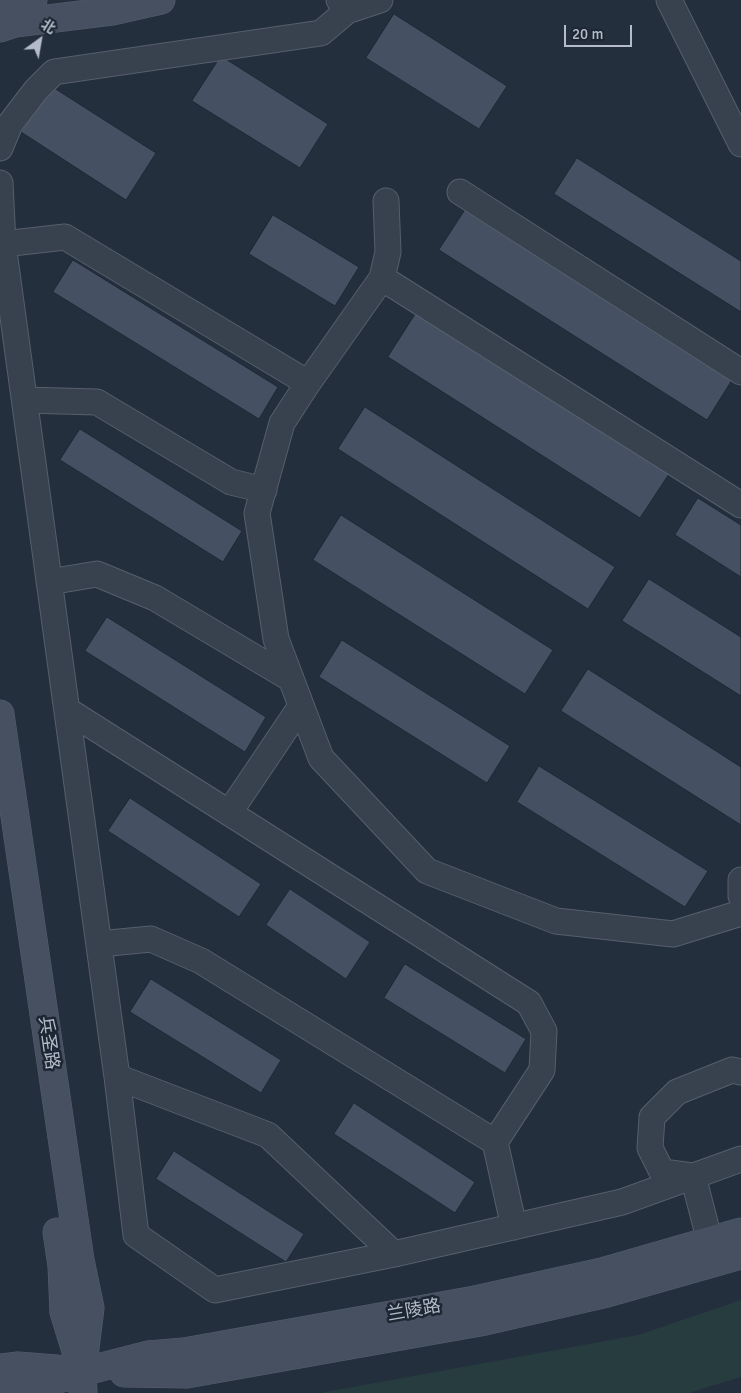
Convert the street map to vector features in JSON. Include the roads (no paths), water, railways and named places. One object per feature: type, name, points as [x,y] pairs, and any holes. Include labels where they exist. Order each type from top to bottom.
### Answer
[{"type":"main road","points":[[0,4],[33,0]]},
{"type":"main road","points":[[0,28],[15,23],[112,11],[161,0]]},
{"type":"main road","name":"兵圣路","points":[[0,714],[80,1260],[90,1308],[85,1386]]},
{"type":"main road","name":"兵圣路","points":[[0,844],[62,1266],[64,1312],[85,1386]]},
{"type":"main road","name":"兰陵路","points":[[0,1368],[18,1366],[85,1386],[148,1356],[184,1352],[475,1300],[602,1272],[741,1232]]},
{"type":"main road","name":"兰陵路","points":[[0,1390],[85,1386],[187,1374],[480,1322],[608,1293],[741,1255]]},
{"type":"street","points":[[0,148],[10,124],[36,90],[54,72],[321,33],[343,6],[380,0]]},
{"type":"street","points":[[669,0],[741,144]]},
{"type":"street","points":[[0,183],[3,244],[117,1077],[136,1235],[214,1290],[394,1254],[622,1202],[741,1159]]},
{"type":"street","points":[[460,192],[741,372]]},
{"type":"street","points":[[386,201],[388,252],[382,278],[282,423],[258,513],[276,640],[321,758],[427,871],[556,921],[673,934],[741,913]]},
{"type":"street","points":[[3,244],[66,237],[308,383]]},
{"type":"street","points":[[382,278],[741,505]]},
{"type":"street","points":[[25,400],[97,402],[231,482],[264,490]]},
{"type":"street","points":[[49,582],[97,574],[155,598],[291,679]]},
{"type":"street","points":[[229,813],[301,706]]},
{"type":"street","points":[[67,710],[529,1003],[544,1031],[542,1070],[495,1142]]},
{"type":"street","points":[[741,880],[741,896]]},
{"type":"street","points":[[99,944],[151,939],[202,961],[495,1142],[514,1227]]},
{"type":"street","points":[[693,1176],[662,1172],[650,1148],[652,1117],[678,1092],[732,1070],[741,1072]]},
{"type":"street","points":[[117,1077],[268,1135],[394,1254]]},
{"type":"street","points":[[693,1176],[710,1242]]}]
